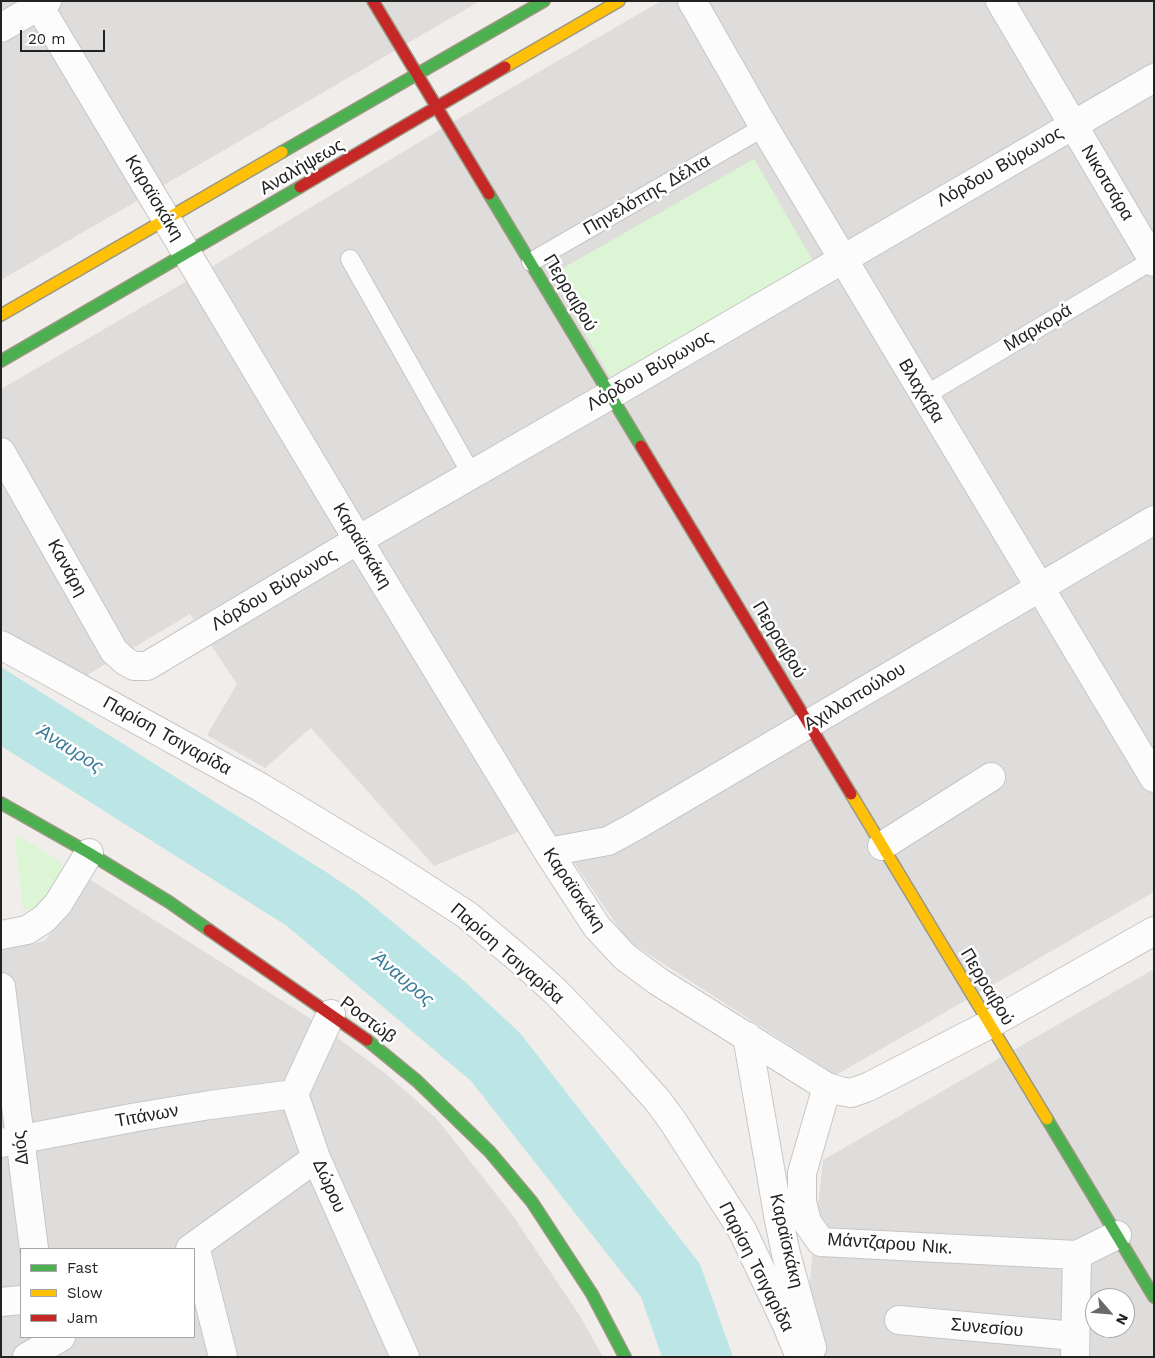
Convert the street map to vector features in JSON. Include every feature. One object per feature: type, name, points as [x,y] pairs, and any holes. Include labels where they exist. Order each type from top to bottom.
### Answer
[{"type":"street","name":"Περραιβού","points":[[373,1],[1154,1297]]},
{"type":"street","name":"Αναλήψεως","points":[[1,316],[544,1]]},
{"type":"street","name":"Αναλήψεως","points":[[1,361],[619,1]]},
{"type":"street","name":"Βλαχάβα","points":[[692,1],[843,260],[1154,778]]},
{"type":"street","name":"Νικοτσάρα","points":[[1000,1],[1153,261]]},
{"type":"street","points":[[1,28],[40,3]]},
{"type":"street","name":"Καραϊσκάκη","points":[[40,3],[358,540],[548,852],[597,927],[625,957],[659,982],[827,1087],[846,1092],[862,1090],[990,1024]]},
{"type":"street","name":"Λόρδου Βύρωνος","points":[[147,666],[358,540],[1154,78]]},
{"type":"street","name":"Κανάρη","points":[[1,452],[114,651],[134,666],[147,666]]},
{"type":"street","name":"Αχιλλοπούλου","points":[[548,852],[608,841],[657,814],[1154,520]]},
{"type":"street","name":"Παρίση Τσιγαρίδα","points":[[1,645],[260,787],[396,869],[467,914],[525,964],[556,992],[643,1083],[674,1123],[742,1230],[800,1357]]},
{"type":"street","points":[[882,846],[991,777]]},
{"type":"street","name":"Ροστώβ","points":[[1,803],[169,902],[367,1040],[418,1082],[490,1152],[532,1202],[592,1294],[626,1357]]},
{"type":"street","points":[[1,936],[27,930],[44,919],[61,899],[89,854]]},
{"type":"street","points":[[990,1024],[1154,931]]},
{"type":"street","name":"Διός","points":[[1,987],[11,1141],[34,1248]]},
{"type":"street","points":[[294,1094],[331,1014]]},
{"type":"street","name":"Καραϊσκάκη","points":[[747,1036],[786,1254],[814,1357]]},
{"type":"street","name":"Μάντζαρου Νικ.","points":[[827,1087],[802,1173],[802,1202],[807,1222],[821,1242],[1077,1255],[1117,1235]]},
{"type":"street","name":"Τιτάνων","points":[[11,1141],[155,1114],[294,1094]]},
{"type":"street","name":"Δώρου","points":[[294,1094],[316,1158],[405,1357]]},
{"type":"street","points":[[192,1247],[316,1158]]},
{"type":"street","points":[[1075,1347],[1077,1255]]},
{"type":"street","points":[[195,1258],[223,1357]]},
{"type":"street","points":[[1,1302],[20,1300]]},
{"type":"street","name":"Συνεσίου","points":[[899,1320],[1075,1347]]},
{"type":"lane","name":"Πηνελόπης Δέλτα","points":[[531,262],[764,127]]},
{"type":"lane","points":[[350,259],[472,475]]},
{"type":"lane","name":"Μαρκορά","points":[[924,396],[1153,261]]},
{"type":"shaded area","points":[[1,1],[480,1],[1,280]]},
{"type":"shaded area","points":[[661,1],[1154,1],[1154,892],[836,1075],[628,941],[545,821],[434,866],[311,728],[265,768],[207,735],[237,684],[190,614],[84,677],[1,628],[1,389]]},
{"type":"shaded area","points":[[86,877],[316,1022],[385,1073],[436,1118],[511,1213],[580,1316],[603,1357],[1,1357],[1,949],[45,941]]},
{"type":"shaded area","points":[[1154,969],[1154,1357],[819,1357],[809,1288],[823,1160]]},
{"type":"green space","points":[[754,159],[813,261],[610,377],[551,275]]},
{"type":"green space","points":[[17,835],[60,861],[63,868],[38,909],[23,910],[15,840]]},
{"type":"water","name":"Άναυρος","points":[[1,667],[360,895],[464,981],[520,1033],[700,1264],[733,1357],[662,1357],[641,1297],[471,1081],[287,926],[1,746]]},
{"type":"traffic: fast","points":[[282,152],[544,1]]},
{"type":"traffic: fast","points":[[1,361],[300,187]]},
{"type":"traffic: fast","points":[[489,194],[641,446]]},
{"type":"traffic: fast","points":[[1,803],[89,853],[169,902],[209,930]]},
{"type":"traffic: fast","points":[[367,1040],[417,1081],[490,1152],[532,1202],[592,1294],[625,1357]]},
{"type":"traffic: fast","points":[[1047,1119],[1154,1297]]},
{"type":"traffic: slow","points":[[505,67],[619,1]]},
{"type":"traffic: slow","points":[[1,315],[282,152]]},
{"type":"traffic: slow","points":[[851,794],[1047,1119]]},
{"type":"traffic: jam","points":[[373,1],[489,194]]},
{"type":"traffic: jam","points":[[300,187],[505,67]]},
{"type":"traffic: jam","points":[[641,446],[851,794]]},
{"type":"traffic: jam","points":[[209,930],[367,1040]]}]
